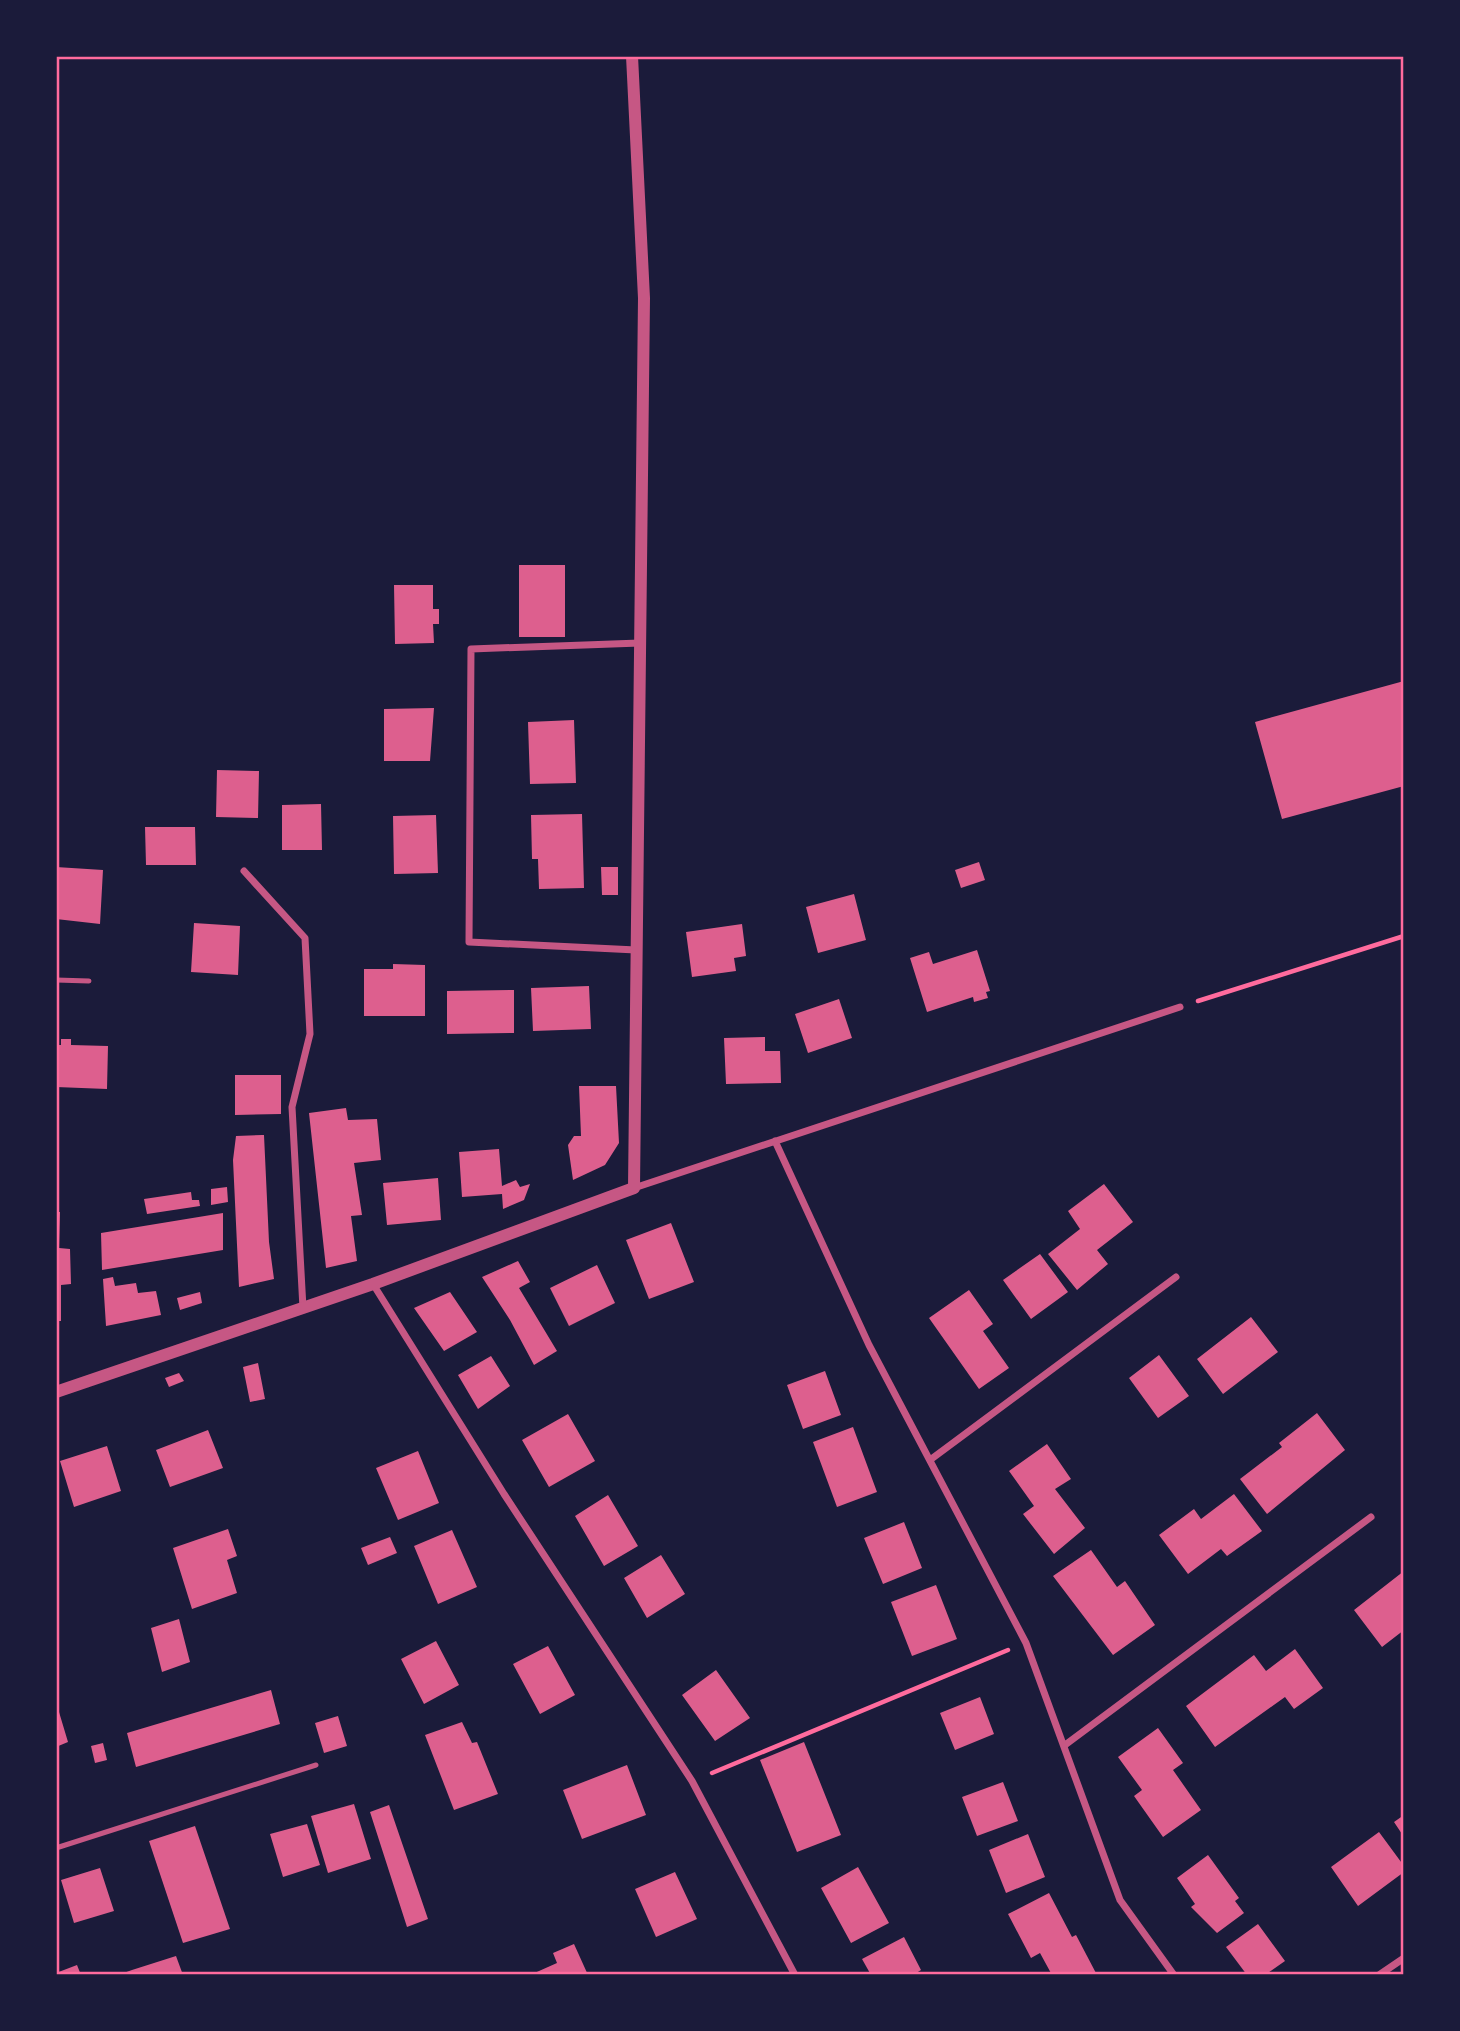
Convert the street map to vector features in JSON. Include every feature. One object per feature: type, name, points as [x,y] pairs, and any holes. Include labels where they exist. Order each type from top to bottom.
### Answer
[{"type":"street","points":[[632,56],[643,298],[634,1188]]},
{"type":"street","points":[[636,950],[469,942],[471,649],[640,643]]},
{"type":"street","points":[[244,871],[305,938],[310,1034],[292,1107],[303,1308]]},
{"type":"street","points":[[56,1392],[373,1284],[634,1188],[1180,1007]]},
{"type":"street","points":[[775,1141],[869,1345],[1026,1643],[1120,1900],[1174,1975]]},
{"type":"street","points":[[930,1460],[1176,1277]]},
{"type":"street","points":[[373,1284],[504,1494],[692,1781],[795,1975]]},
{"type":"street","points":[[1065,1745],[1371,1517]]},
{"type":"street","points":[[1379,1975],[1404,1958]]},
{"type":"lane","points":[[56,980],[89,981]]},
{"type":"lane","points":[[56,1848],[316,1765]]},
{"type":"path","points":[[1180,1007],[1404,936]]},
{"type":"path","points":[[692,1781],[1026,1643]]},
{"type":"building","points":[[519,565],[565,565],[565,637],[519,637]]},
{"type":"building","points":[[394,585],[433,585],[433,609],[439,609],[439,624],[433,624],[434,643],[395,644]]},
{"type":"building","points":[[1404,681],[1404,786],[1282,819],[1255,722]]},
{"type":"building","points":[[434,708],[430,761],[384,761],[384,709]]},
{"type":"building","points":[[574,720],[576,783],[530,784],[528,722]]},
{"type":"building","points":[[217,770],[259,771],[258,818],[216,817]]},
{"type":"building","points":[[321,804],[322,850],[282,850],[282,805]]},
{"type":"building","points":[[582,814],[584,888],[539,889],[538,859],[532,859],[531,815]]},
{"type":"building","points":[[436,815],[438,873],[394,874],[393,816]]},
{"type":"building","points":[[145,827],[195,827],[196,865],[146,865]]},
{"type":"building","points":[[979,862],[985,880],[961,888],[955,870]]},
{"type":"building","points":[[56,867],[103,870],[100,924],[56,919]]},
{"type":"building","points":[[601,867],[618,867],[618,895],[602,895]]},
{"type":"building","points":[[854,894],[866,940],[818,953],[806,907]]},
{"type":"building","points":[[194,923],[240,926],[238,975],[191,972]]},
{"type":"building","points":[[742,924],[746,956],[734,958],[736,971],[692,977],[686,932]]},
{"type":"building","points":[[977,950],[990,991],[986,992],[988,998],[974,1002],[973,997],[927,1012],[910,958],[929,952],[933,964]]},
{"type":"building","points":[[393,964],[425,965],[425,1016],[364,1016],[364,969],[393,969]]},
{"type":"building","points":[[589,986],[591,1029],[533,1031],[531,988]]},
{"type":"building","points":[[514,990],[514,1033],[447,1034],[447,991]]},
{"type":"building","points":[[839,999],[852,1038],[808,1053],[795,1014]]},
{"type":"building","points":[[765,1037],[765,1051],[780,1051],[781,1083],[726,1084],[724,1038]]},
{"type":"building","points":[[61,1039],[71,1039],[71,1045],[108,1046],[107,1089],[56,1087],[56,1045],[61,1045]]},
{"type":"building","points":[[235,1075],[281,1075],[281,1114],[235,1115]]},
{"type":"building","points":[[579,1086],[616,1086],[619,1143],[605,1165],[573,1180],[568,1145],[574,1136],[581,1136]]},
{"type":"building","points":[[346,1108],[348,1120],[377,1119],[381,1160],[354,1163],[362,1215],[351,1216],[357,1261],[326,1268],[309,1113]]},
{"type":"building","points":[[264,1135],[269,1242],[274,1279],[239,1287],[233,1160],[236,1136]]},
{"type":"building","points":[[499,1149],[502,1186],[516,1180],[520,1187],[530,1184],[524,1200],[503,1209],[502,1194],[462,1197],[459,1152]]},
{"type":"building","points":[[438,1178],[441,1220],[387,1225],[383,1183]]},
{"type":"building","points":[[1104,1184],[1133,1222],[1097,1250],[1108,1264],[1077,1290],[1048,1254],[1080,1229],[1068,1211]]},
{"type":"building","points":[[227,1187],[228,1202],[211,1205],[211,1189]]},
{"type":"building","points":[[191,1192],[192,1200],[199,1200],[200,1206],[147,1214],[144,1199]]},
{"type":"building","points":[[56,1212],[60,1212],[59,1248],[70,1249],[71,1284],[61,1285],[61,1321],[56,1321]]},
{"type":"building","points":[[223,1213],[223,1250],[102,1270],[101,1233]]},
{"type":"building","points":[[671,1223],[694,1282],[649,1299],[626,1240]]},
{"type":"building","points":[[1040,1254],[1068,1292],[1031,1319],[1003,1280]]},
{"type":"building","points":[[518,1261],[530,1282],[519,1288],[557,1351],[534,1365],[510,1320],[482,1277]]},
{"type":"building","points":[[597,1265],[615,1303],[569,1326],[550,1288]]},
{"type":"building","points":[[113,1277],[115,1286],[136,1283],[138,1293],[156,1291],[161,1315],[106,1326],[103,1279]]},
{"type":"building","points":[[969,1290],[993,1324],[983,1331],[1009,1368],[979,1389],[929,1318]]},
{"type":"building","points":[[200,1292],[202,1303],[180,1310],[177,1298]]},
{"type":"building","points":[[450,1292],[477,1332],[444,1351],[414,1308]]},
{"type":"building","points":[[1251,1317],[1278,1352],[1223,1394],[1197,1359]]},
{"type":"building","points":[[1159,1355],[1189,1396],[1158,1418],[1129,1378]]},
{"type":"building","points":[[491,1356],[510,1386],[478,1409],[458,1375]]},
{"type":"building","points":[[258,1363],[265,1399],[250,1402],[243,1367]]},
{"type":"building","points":[[825,1371],[841,1415],[803,1429],[787,1385]]},
{"type":"building","points":[[179,1373],[184,1381],[169,1387],[165,1378]]},
{"type":"building","points":[[1317,1413],[1345,1450],[1267,1514],[1240,1479],[1282,1447],[1279,1443]]},
{"type":"building","points":[[568,1414],[595,1461],[549,1487],[522,1440]]},
{"type":"building","points":[[853,1427],[877,1492],[837,1507],[813,1442]]},
{"type":"building","points":[[208,1430],[223,1468],[170,1487],[156,1450]]},
{"type":"building","points":[[1047,1444],[1071,1479],[1055,1489],[1085,1528],[1054,1554],[1023,1514],[1034,1506],[1009,1471]]},
{"type":"building","points":[[107,1446],[121,1491],[74,1507],[60,1461]]},
{"type":"building","points":[[418,1451],[439,1503],[398,1520],[376,1468]]},
{"type":"building","points":[[1234,1494],[1262,1531],[1227,1556],[1221,1549],[1188,1574],[1159,1535],[1194,1509],[1201,1519]]},
{"type":"building","points":[[608,1495],[638,1546],[604,1566],[575,1516]]},
{"type":"building","points":[[904,1522],[922,1568],[883,1584],[864,1538]]},
{"type":"building","points":[[228,1529],[237,1556],[227,1560],[237,1593],[192,1609],[173,1548]]},
{"type":"building","points":[[452,1530],[477,1587],[438,1604],[414,1546]]},
{"type":"building","points":[[390,1537],[397,1553],[368,1565],[361,1548]]},
{"type":"building","points":[[1091,1550],[1117,1587],[1125,1581],[1155,1625],[1113,1655],[1053,1576]]},
{"type":"building","points":[[661,1555],[685,1594],[647,1618],[624,1578]]},
{"type":"building","points":[[1404,1571],[1404,1630],[1382,1647],[1354,1610]]},
{"type":"building","points":[[936,1585],[957,1639],[912,1656],[891,1602]]},
{"type":"building","points":[[179,1619],[190,1662],[162,1672],[151,1628]]},
{"type":"building","points":[[436,1641],[459,1685],[424,1704],[401,1659]]},
{"type":"building","points":[[548,1646],[575,1695],[540,1714],[513,1664]]},
{"type":"building","points":[[1295,1649],[1323,1688],[1294,1709],[1285,1697],[1215,1747],[1186,1706],[1254,1655],[1266,1671]]},
{"type":"building","points":[[716,1670],[750,1718],[715,1741],[682,1695]]},
{"type":"building","points":[[271,1690],[280,1724],[136,1767],[127,1733]]},
{"type":"building","points":[[980,1697],[994,1734],[955,1750],[940,1713]]},
{"type":"building","points":[[59,1712],[68,1742],[56,1747],[56,1713]]},
{"type":"building","points":[[338,1716],[347,1746],[324,1753],[315,1723]]},
{"type":"building","points":[[462,1722],[472,1743],[477,1742],[498,1794],[454,1810],[425,1735]]},
{"type":"building","points":[[1158,1728],[1183,1763],[1173,1770],[1201,1810],[1163,1837],[1134,1796],[1142,1790],[1118,1757]]},
{"type":"building","points":[[804,1742],[841,1835],[797,1852],[760,1760]]},
{"type":"building","points":[[103,1743],[107,1760],[95,1763],[91,1746]]},
{"type":"building","points":[[627,1765],[646,1815],[582,1839],[563,1790]]},
{"type":"building","points":[[1003,1782],[1018,1821],[977,1836],[962,1797]]},
{"type":"building","points":[[354,1804],[371,1859],[328,1873],[311,1816]]},
{"type":"building","points":[[389,1805],[428,1919],[407,1927],[370,1812]]},
{"type":"building","points":[[1404,1815],[1404,1837],[1394,1822]]},
{"type":"building","points":[[307,1824],[320,1865],[283,1877],[270,1834]]},
{"type":"building","points":[[195,1826],[230,1929],[183,1943],[149,1841]]},
{"type":"building","points":[[1379,1832],[1404,1866],[1404,1872],[1358,1906],[1331,1867]]},
{"type":"building","points":[[1028,1834],[1045,1877],[1006,1893],[989,1850]]},
{"type":"building","points":[[1208,1855],[1239,1898],[1235,1901],[1244,1913],[1217,1933],[1191,1907],[1195,1904],[1177,1878]]},
{"type":"building","points":[[858,1867],[889,1923],[851,1943],[821,1888]]},
{"type":"building","points":[[100,1868],[114,1911],[74,1923],[61,1880]]},
{"type":"building","points":[[675,1872],[697,1919],[656,1937],[635,1889]]},
{"type":"building","points":[[1049,1893],[1072,1937],[1076,1935],[1097,1975],[1052,1975],[1040,1953],[1031,1958],[1008,1914]]},
{"type":"building","points":[[1258,1924],[1285,1961],[1265,1975],[1247,1975],[1226,1947]]},
{"type":"building","points":[[904,1937],[921,1970],[913,1975],[871,1975],[862,1959]]},
{"type":"building","points":[[574,1944],[588,1975],[530,1975],[557,1963],[553,1953]]},
{"type":"building","points":[[176,1956],[183,1975],[118,1975],[132,1970]]},
{"type":"building","points":[[77,1965],[81,1975],[56,1975],[56,1973]]}]
